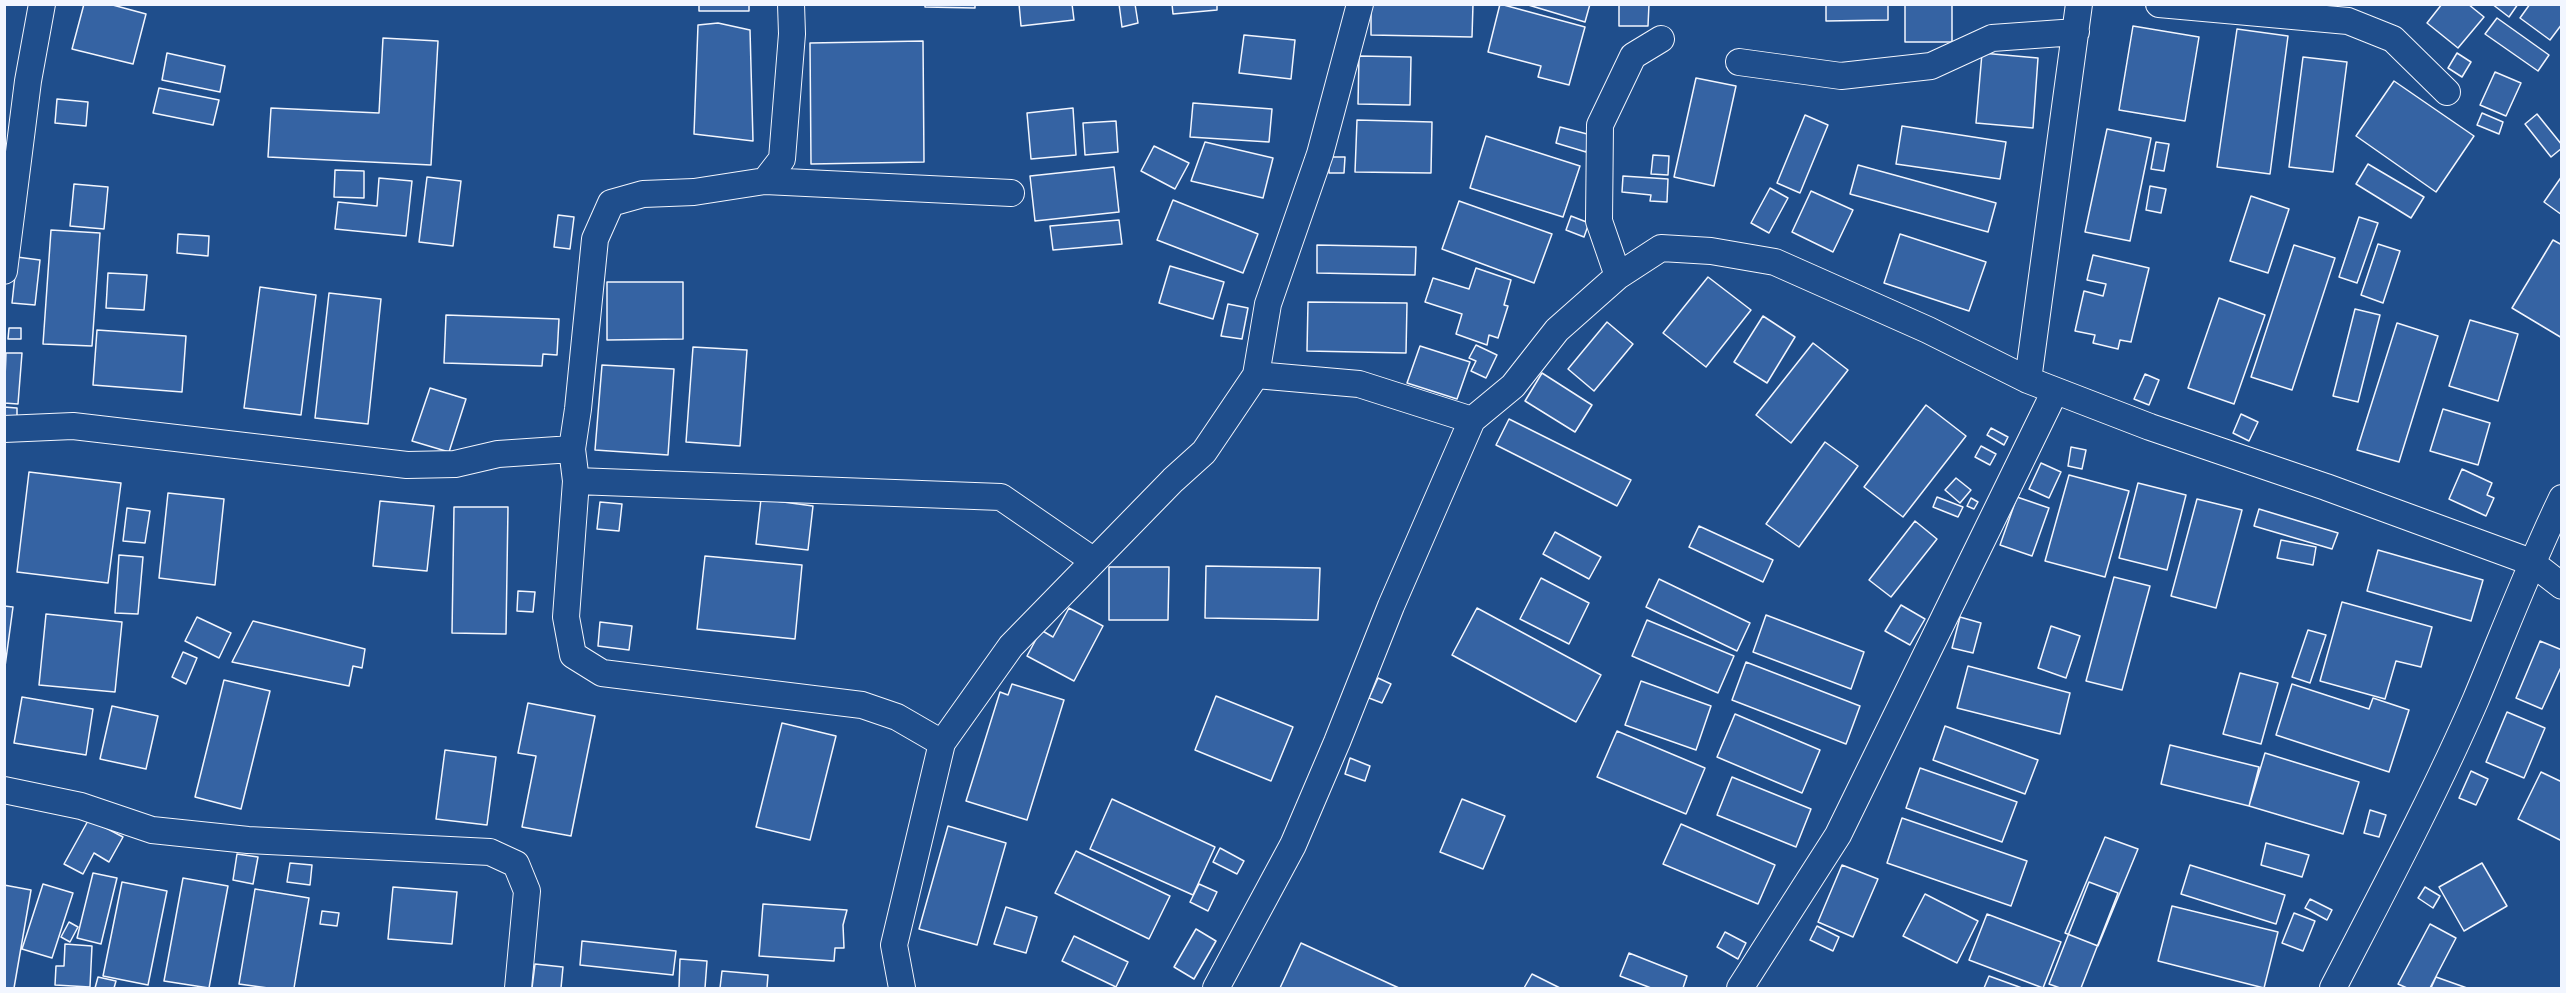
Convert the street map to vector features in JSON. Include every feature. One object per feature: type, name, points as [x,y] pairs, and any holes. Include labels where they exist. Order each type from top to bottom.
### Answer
[{"type":"street","points":[[4,271],[16,80],[42,4]]},
{"type":"street","points":[[765,181],[782,159],[792,34],[791,4]]},
{"type":"street","points":[[902,988],[894,945],[942,743],[1011,646],[1173,480],[1204,452],[1256,375],[1268,304],[1320,154],[1360,4]]},
{"type":"street","points":[[2028,380],[2079,4]]},
{"type":"street","points":[[2159,4],[2348,21],[2393,39],[2447,92]]},
{"type":"street","points":[[1739,62],[1841,76],[1931,66],[1992,39],[2076,32]]},
{"type":"street","points":[[1618,276],[1599,221],[1600,125],[1633,56],[1661,39]]},
{"type":"street","points":[[942,743],[897,717],[862,705],[602,673],[573,655],[566,617],[576,482],[572,449],[595,239],[611,203],[643,194],[694,192],[765,181],[1011,193]]},
{"type":"street","points":[[1216,988],[1293,845],[1338,742],[1390,606],[1472,420],[1513,386],[1557,330],[1618,276],[1661,248],[1711,250],[1775,262],[1928,330],[2028,380],[2531,562],[2562,586]]},
{"type":"street","points":[[1256,375],[1359,384],[1472,420]]},
{"type":"street","points":[[1740,988],[1838,835],[2055,391]]},
{"type":"street","points":[[4,429],[73,426],[407,465],[455,464],[498,453],[572,449]]},
{"type":"street","points":[[576,482],[1001,497],[1094,561]]},
{"type":"street","points":[[2332,988],[2406,849],[2465,721],[2531,562],[2562,498]]},
{"type":"street","points":[[4,790],[81,806],[152,830],[248,840],[490,852],[516,864],[527,891],[518,988]]},
{"type":"building","points":[[84,4],[109,4],[146,14],[133,64],[72,49]]},
{"type":"building","points":[[699,4],[749,4],[749,11],[699,11]]},
{"type":"building","points":[[925,4],[975,4],[975,8],[925,7]]},
{"type":"building","points":[[1019,4],[1072,4],[1074,20],[1021,26]]},
{"type":"building","points":[[1119,4],[1135,4],[1138,23],[1122,27]]},
{"type":"building","points":[[1172,4],[1217,4],[1217,10],[1173,14]]},
{"type":"building","points":[[1371,4],[1473,4],[1472,37],[1371,35]]},
{"type":"building","points":[[1500,4],[1585,27],[1569,85],[1538,77],[1541,66],[1488,52]]},
{"type":"building","points":[[1525,4],[1590,4],[1585,22]]},
{"type":"building","points":[[1619,4],[1649,4],[1648,26],[1619,26]]},
{"type":"building","points":[[1826,4],[1888,4],[1888,20],[1826,21]]},
{"type":"building","points":[[1905,4],[1952,4],[1952,42],[1905,42]]},
{"type":"building","points":[[2442,4],[2468,4],[2484,17],[2458,48],[2427,23]]},
{"type":"building","points":[[2492,4],[2518,4],[2509,17]]},
{"type":"building","points":[[2530,4],[2562,4],[2562,24],[2550,40],[2520,18]]},
{"type":"building","points":[[2497,18],[2549,55],[2538,71],[2485,34]]},
{"type":"building","points":[[718,23],[750,30],[753,141],[694,134],[698,25]]},
{"type":"building","points":[[2133,26],[2199,37],[2185,121],[2119,110]]},
{"type":"building","points":[[2237,29],[2288,36],[2270,174],[2217,167]]},
{"type":"building","points":[[1244,35],[1295,40],[1291,79],[1239,73]]},
{"type":"building","points":[[383,38],[438,41],[431,165],[268,157],[271,108],[379,113]]},
{"type":"building","points":[[923,41],[924,162],[811,164],[810,43]]},
{"type":"building","points":[[167,53],[225,66],[220,92],[162,80]]},
{"type":"building","points":[[1982,53],[2038,58],[2033,128],[1976,123]]},
{"type":"building","points":[[2457,53],[2471,62],[2462,77],[2448,68]]},
{"type":"building","points":[[1359,56],[1411,57],[1410,105],[1358,104]]},
{"type":"building","points":[[2303,57],[2347,62],[2333,172],[2289,167]]},
{"type":"building","points":[[2495,72],[2521,83],[2506,116],[2480,105]]},
{"type":"building","points":[[1696,78],[1736,86],[1714,186],[1674,177]]},
{"type":"building","points":[[2394,81],[2474,136],[2436,192],[2356,136]]},
{"type":"building","points":[[159,88],[219,100],[213,125],[153,113]]},
{"type":"building","points":[[57,99],[88,102],[86,126],[55,123]]},
{"type":"building","points":[[1193,103],[1272,109],[1269,142],[1190,137]]},
{"type":"building","points":[[1073,108],[1076,155],[1031,159],[1027,113]]},
{"type":"building","points":[[2482,113],[2503,122],[2499,134],[2477,125]]},
{"type":"building","points":[[2537,114],[2562,145],[2562,148],[2551,157],[2525,124]]},
{"type":"building","points":[[1805,115],[1828,125],[1800,193],[1777,183]]},
{"type":"building","points":[[1357,120],[1432,122],[1431,173],[1355,172]]},
{"type":"building","points":[[1116,121],[1118,152],[1085,155],[1083,123]]},
{"type":"building","points":[[1902,126],[2006,142],[2000,179],[1896,164]]},
{"type":"building","points":[[1560,127],[1591,135],[1586,152],[1556,143]]},
{"type":"building","points":[[2107,129],[2151,138],[2130,241],[2085,232]]},
{"type":"building","points":[[1486,136],[1580,166],[1563,217],[1470,188]]},
{"type":"building","points":[[1205,142],[1273,158],[1263,198],[1191,181]]},
{"type":"building","points":[[2156,142],[2169,144],[2164,171],[2151,169]]},
{"type":"building","points":[[1154,146],[1189,163],[1175,189],[1141,171]]},
{"type":"building","points":[[1653,155],[1669,156],[1668,175],[1651,174]]},
{"type":"building","points":[[1329,157],[1345,157],[1344,173],[1329,173]]},
{"type":"building","points":[[2368,164],[2424,197],[2411,218],[2356,184]]},
{"type":"building","points":[[1858,165],[1996,203],[1988,232],[1850,194]]},
{"type":"building","points":[[1114,167],[1119,212],[1035,221],[1030,176]]},
{"type":"building","points":[[335,170],[364,171],[364,198],[334,197]]},
{"type":"building","points":[[1623,176],[1668,179],[1667,202],[1650,201],[1651,195],[1622,192]]},
{"type":"building","points":[[2562,176],[2562,215],[2544,202]]},
{"type":"building","points":[[427,177],[461,181],[453,246],[419,242]]},
{"type":"building","points":[[379,178],[412,181],[406,236],[335,229],[338,202],[377,206]]},
{"type":"building","points":[[74,184],[108,187],[104,229],[70,226]]},
{"type":"building","points":[[2150,186],[2166,189],[2161,213],[2146,210]]},
{"type":"building","points":[[1770,188],[1788,198],[1769,233],[1751,223]]},
{"type":"building","points":[[1811,191],[1853,210],[1833,252],[1792,232]]},
{"type":"building","points":[[2251,196],[2289,209],[2268,273],[2230,261]]},
{"type":"building","points":[[1173,200],[1258,234],[1243,273],[1157,240]]},
{"type":"building","points":[[1459,201],[1552,234],[1534,283],[1442,249]]},
{"type":"building","points":[[558,215],[574,217],[570,249],[554,247]]},
{"type":"building","points":[[1571,216],[1589,223],[1584,237],[1566,230]]},
{"type":"building","points":[[2359,217],[2378,223],[2357,283],[2339,277]]},
{"type":"building","points":[[1119,220],[1122,244],[1053,250],[1050,226]]},
{"type":"building","points":[[51,230],[100,233],[92,346],[43,344]]},
{"type":"building","points":[[178,234],[209,236],[208,256],[177,253]]},
{"type":"building","points":[[1900,234],[1986,262],[1969,311],[1884,283]]},
{"type":"building","points":[[2553,240],[2562,245],[2562,338],[2512,308]]},
{"type":"building","points":[[2378,244],[2400,251],[2383,303],[2361,295]]},
{"type":"building","points":[[1317,245],[1416,247],[1415,275],[1317,273]]},
{"type":"building","points":[[2294,245],[2335,258],[2292,390],[2251,377]]},
{"type":"building","points":[[2093,255],[2149,268],[2131,342],[2120,340],[2118,349],[2093,343],[2095,335],[2075,331],[2084,291],[2103,296],[2106,284],[2087,280]]},
{"type":"building","points":[[17,257],[40,260],[35,305],[12,303]]},
{"type":"building","points":[[1170,266],[1224,282],[1213,319],[1159,303]]},
{"type":"building","points":[[1476,268],[1511,280],[1504,305],[1508,306],[1498,338],[1489,335],[1487,345],[1456,334],[1462,314],[1425,302],[1433,278],[1469,289]]},
{"type":"building","points":[[108,273],[147,275],[144,310],[106,308]]},
{"type":"building","points":[[1708,277],[1751,310],[1706,367],[1663,333]]},
{"type":"building","points":[[607,282],[683,282],[683,339],[607,340]]},
{"type":"building","points":[[260,287],[316,295],[301,415],[244,408]]},
{"type":"building","points":[[329,293],[381,299],[368,424],[315,418]]},
{"type":"building","points":[[2219,298],[2265,315],[2234,404],[2188,388]]},
{"type":"building","points":[[1308,302],[1407,303],[1406,353],[1307,351]]},
{"type":"building","points":[[1228,304],[1248,308],[1242,339],[1221,336]]},
{"type":"building","points":[[2355,309],[2380,315],[2358,402],[2333,396]]},
{"type":"building","points":[[446,315],[559,319],[557,355],[543,354],[542,366],[444,363]]},
{"type":"building","points":[[1763,316],[1795,337],[1767,383],[1734,362]]},
{"type":"building","points":[[2470,320],[2518,334],[2498,401],[2449,386]]},
{"type":"building","points":[[1607,322],[1633,344],[1594,391],[1568,369]]},
{"type":"building","points":[[2397,323],[2438,336],[2399,462],[2357,450]]},
{"type":"building","points":[[9,328],[21,328],[21,339],[8,339]]},
{"type":"building","points":[[97,330],[186,336],[182,392],[93,385]]},
{"type":"building","points":[[1813,343],[1848,370],[1791,443],[1756,415]]},
{"type":"building","points":[[1476,345],[1497,355],[1486,378],[1471,371],[1476,361],[1469,358]]},
{"type":"building","points":[[1420,346],[1470,362],[1457,399],[1407,383]]},
{"type":"building","points":[[693,347],[747,350],[740,446],[686,442]]},
{"type":"building","points":[[6,353],[22,353],[18,404],[4,403]]},
{"type":"building","points":[[602,365],[674,369],[668,455],[595,450]]},
{"type":"building","points":[[1542,373],[1592,405],[1575,432],[1525,401]]},
{"type":"building","points":[[2145,374],[2159,380],[2149,405],[2134,399]]},
{"type":"building","points":[[430,388],[466,399],[449,452],[412,441]]},
{"type":"building","points":[[1926,405],[1966,436],[1903,517],[1864,487]]},
{"type":"building","points":[[4,407],[17,408],[17,421],[4,420]]},
{"type":"building","points":[[2443,409],[2490,423],[2478,465],[2430,451]]},
{"type":"building","points":[[2241,414],[2258,422],[2249,441],[2233,433]]},
{"type":"building","points":[[1509,419],[1631,480],[1617,506],[1496,445]]},
{"type":"building","points":[[1991,428],[2008,437],[2004,445],[1987,435]]},
{"type":"building","points":[[1825,442],[1858,466],[1799,547],[1766,524]]},
{"type":"building","points":[[1981,446],[1996,454],[1990,465],[1975,457]]},
{"type":"building","points":[[2071,447],[2086,450],[2082,469],[2068,466]]},
{"type":"building","points":[[2041,463],[2061,472],[2049,498],[2029,489]]},
{"type":"building","points":[[2462,469],[2492,483],[2487,495],[2494,498],[2486,516],[2449,499]]},
{"type":"building","points":[[29,472],[121,483],[108,583],[17,572]]},
{"type":"building","points":[[2069,475],[2129,491],[2105,577],[2045,561]]},
{"type":"building","points":[[1956,478],[1971,490],[1960,503],[1945,490]]},
{"type":"building","points":[[2138,483],[2186,495],[2167,570],[2119,558]]},
{"type":"building","points":[[168,493],[224,499],[215,585],[159,578]]},
{"type":"building","points":[[1937,497],[1963,507],[1958,517],[1933,507]]},
{"type":"building","points":[[2017,497],[2049,508],[2032,556],[2000,545]]},
{"type":"building","points":[[1971,498],[1978,502],[1974,509],[1967,506]]},
{"type":"building","points":[[761,499],[813,506],[808,550],[756,544]]},
{"type":"building","points":[[2197,499],[2242,510],[2216,608],[2171,596]]},
{"type":"building","points":[[380,501],[434,506],[427,571],[373,566]]},
{"type":"building","points":[[600,502],[622,504],[619,531],[597,529]]},
{"type":"building","points":[[454,507],[508,507],[506,634],[452,633]]},
{"type":"building","points":[[127,508],[150,511],[145,543],[123,541]]},
{"type":"building","points":[[2259,509],[2338,533],[2332,549],[2254,526]]},
{"type":"building","points":[[1915,521],[1937,539],[1891,597],[1869,580]]},
{"type":"building","points":[[1699,526],[1773,560],[1763,582],[1689,547]]},
{"type":"building","points":[[1555,532],[1601,557],[1589,579],[1543,554]]},
{"type":"building","points":[[2281,540],[2316,547],[2313,565],[2277,558]]},
{"type":"building","points":[[2378,550],[2483,580],[2471,621],[2367,591]]},
{"type":"building","points":[[119,555],[143,557],[138,614],[115,613]]},
{"type":"building","points":[[705,556],[802,565],[795,639],[697,629]]},
{"type":"building","points":[[1206,566],[1320,568],[1318,620],[1205,618]]},
{"type":"building","points":[[1109,567],[1169,567],[1168,620],[1109,620]]},
{"type":"building","points":[[2114,577],[2150,586],[2122,690],[2086,681]]},
{"type":"building","points":[[1541,578],[1589,603],[1569,644],[1520,619]]},
{"type":"building","points":[[1659,579],[1750,623],[1737,651],[1646,607]]},
{"type":"building","points":[[518,591],[535,592],[533,612],[517,611]]},
{"type":"building","points":[[2342,602],[2432,627],[2421,667],[2396,661],[2385,699],[2320,681]]},
{"type":"building","points":[[1901,605],[1925,619],[1910,645],[1885,631]]},
{"type":"building","points":[[4,606],[13,607],[4,674]]},
{"type":"building","points":[[1069,608],[1103,626],[1074,681],[1027,656],[1041,630],[1053,637]]},
{"type":"building","points":[[1477,608],[1601,675],[1576,722],[1452,655]]},
{"type":"building","points":[[46,614],[122,622],[115,692],[39,685]]},
{"type":"building","points":[[1766,615],[1864,652],[1851,689],[1753,652]]},
{"type":"building","points":[[197,617],[231,633],[219,658],[185,641]]},
{"type":"building","points":[[1960,617],[1981,623],[1973,653],[1952,648]]},
{"type":"building","points":[[1647,620],[1734,656],[1718,693],[1632,656]]},
{"type":"building","points":[[253,621],[365,649],[362,668],[353,666],[349,686],[232,662]]},
{"type":"building","points":[[600,622],[632,626],[629,650],[598,646]]},
{"type":"building","points":[[2051,626],[2080,636],[2066,678],[2038,668]]},
{"type":"building","points":[[2308,630],[2326,635],[2310,683],[2292,677]]},
{"type":"building","points":[[2540,641],[2562,650],[2562,665],[2542,709],[2516,698]]},
{"type":"building","points":[[183,652],[197,658],[186,684],[172,677]]},
{"type":"building","points":[[1746,662],[1860,706],[1846,744],[1732,700]]},
{"type":"building","points":[[1968,666],[2070,693],[2060,734],[1957,708]]},
{"type":"building","points":[[2240,673],[2278,683],[2261,744],[2223,734]]},
{"type":"building","points":[[1378,678],[1391,684],[1382,703],[1369,698]]},
{"type":"building","points":[[224,680],[270,691],[241,809],[195,797]]},
{"type":"building","points":[[1641,681],[1711,706],[1696,750],[1625,725]]},
{"type":"building","points":[[1012,684],[1064,700],[1027,820],[966,801],[1000,692],[1008,695]]},
{"type":"building","points":[[2292,684],[2369,709],[2373,698],[2409,710],[2389,772],[2276,735]]},
{"type":"building","points":[[1216,696],[1293,727],[1271,781],[1195,750]]},
{"type":"building","points":[[22,697],[93,709],[86,755],[14,743]]},
{"type":"building","points":[[528,703],[595,716],[571,836],[522,827],[536,756],[518,753]]},
{"type":"building","points":[[112,706],[158,716],[146,769],[100,759]]},
{"type":"building","points":[[2507,712],[2545,728],[2524,778],[2486,762]]},
{"type":"building","points":[[1735,714],[1820,750],[1802,793],[1717,757]]},
{"type":"building","points":[[782,723],[836,736],[810,840],[756,827]]},
{"type":"building","points":[[1945,726],[2038,760],[2025,794],[1933,760]]},
{"type":"building","points":[[1617,731],[1705,768],[1686,814],[1597,777]]},
{"type":"building","points":[[2170,745],[2259,767],[2249,806],[2161,784]]},
{"type":"building","points":[[445,750],[496,757],[487,825],[436,819]]},
{"type":"building","points":[[2265,753],[2359,782],[2343,834],[2249,806]]},
{"type":"building","points":[[1350,758],[1370,766],[1365,781],[1345,774]]},
{"type":"building","points":[[1920,768],[2017,802],[2002,842],[1906,808]]},
{"type":"building","points":[[2471,771],[2488,779],[2476,805],[2459,798]]},
{"type":"building","points":[[2541,772],[2562,782],[2562,841],[2518,819]]},
{"type":"building","points":[[1732,777],[1811,809],[1796,847],[1717,815]]},
{"type":"building","points":[[1112,799],[1215,847],[1193,895],[1090,849]]},
{"type":"building","points":[[1462,799],[1505,816],[1483,869],[1440,852]]},
{"type":"building","points":[[2370,810],[2386,815],[2379,837],[2364,833]]},
{"type":"building","points":[[1902,818],[2027,861],[2011,906],[1887,863]]},
{"type":"building","points":[[89,819],[123,837],[109,862],[94,853],[83,874],[64,864]]},
{"type":"building","points":[[1681,824],[1775,865],[1758,904],[1663,864]]},
{"type":"building","points":[[948,826],[1006,843],[977,945],[919,929]]},
{"type":"building","points":[[2105,837],[2138,849],[2098,946],[2065,933]]},
{"type":"building","points":[[2266,843],[2309,855],[2302,877],[2261,865]]},
{"type":"building","points":[[1220,848],[1244,861],[1237,874],[1213,862]]},
{"type":"building","points":[[1076,851],[1170,896],[1149,939],[1055,893]]},
{"type":"building","points":[[237,854],[258,857],[253,884],[233,880]]},
{"type":"building","points":[[290,863],[312,865],[310,885],[287,882]]},
{"type":"building","points":[[2482,863],[2507,906],[2464,931],[2439,887]]},
{"type":"building","points":[[1842,865],[1878,879],[1853,937],[1818,922]]},
{"type":"building","points":[[2190,865],[2285,895],[2276,924],[2181,894]]},
{"type":"building","points":[[93,873],[117,878],[101,944],[77,938]]},
{"type":"building","points":[[183,878],[228,886],[209,988],[164,981]]},
{"type":"building","points":[[122,882],[167,891],[148,985],[103,976]]},
{"type":"building","points":[[2089,882],[2118,893],[2081,988],[2060,988],[2049,984]]},
{"type":"building","points":[[43,884],[73,893],[52,958],[22,949]]},
{"type":"building","points":[[1199,884],[1217,892],[1208,911],[1190,902]]},
{"type":"building","points":[[4,885],[31,890],[14,988],[4,988]]},
{"type":"building","points":[[393,887],[457,892],[452,944],[388,939]]},
{"type":"building","points":[[2425,887],[2440,896],[2433,908],[2418,898]]},
{"type":"building","points":[[255,889],[309,898],[294,988],[268,988],[239,984]]},
{"type":"building","points":[[1925,894],[1978,921],[1957,963],[1903,936]]},
{"type":"building","points":[[2310,899],[2332,910],[2327,920],[2305,908]]},
{"type":"building","points":[[763,904],[847,910],[843,925],[844,948],[835,948],[834,961],[759,956]]},
{"type":"building","points":[[2172,906],[2278,932],[2264,988],[2158,961]]},
{"type":"building","points":[[1006,907],[1037,917],[1026,953],[994,944]]},
{"type":"building","points":[[322,911],[339,913],[337,926],[320,924]]},
{"type":"building","points":[[2294,913],[2315,921],[2303,951],[2282,943]]},
{"type":"building","points":[[1987,914],[2061,942],[2043,988],[1969,960]]},
{"type":"building","points":[[69,922],[78,927],[70,942],[61,937]]},
{"type":"building","points":[[2430,924],[2456,938],[2430,988],[2407,988],[2398,984]]},
{"type":"building","points":[[1817,926],[1839,937],[1833,951],[1810,940]]},
{"type":"building","points":[[1196,929],[1216,941],[1194,979],[1174,967]]},
{"type":"building","points":[[1725,932],[1746,943],[1738,959],[1717,947]]},
{"type":"building","points":[[1074,936],[1128,962],[1116,987],[1062,961]]},
{"type":"building","points":[[582,941],[676,951],[673,975],[580,965]]},
{"type":"building","points":[[1301,943],[1399,988],[1280,988]]},
{"type":"building","points":[[65,944],[92,946],[90,987],[55,985],[56,966],[64,966]]},
{"type":"building","points":[[1629,953],[1687,976],[1683,988],[1651,988],[1620,976]]},
{"type":"building","points":[[680,959],[707,961],[705,988],[679,988]]},
{"type":"building","points":[[535,964],[563,967],[561,988],[532,988]]},
{"type":"building","points":[[722,971],[768,975],[767,988],[720,988]]},
{"type":"building","points":[[1532,974],[1560,988],[1524,988]]},
{"type":"building","points":[[1989,976],[2022,988],[1984,988]]},
{"type":"building","points":[[98,977],[116,981],[114,988],[95,988]]},
{"type":"building","points":[[2436,977],[2467,988],[2431,988]]}]
